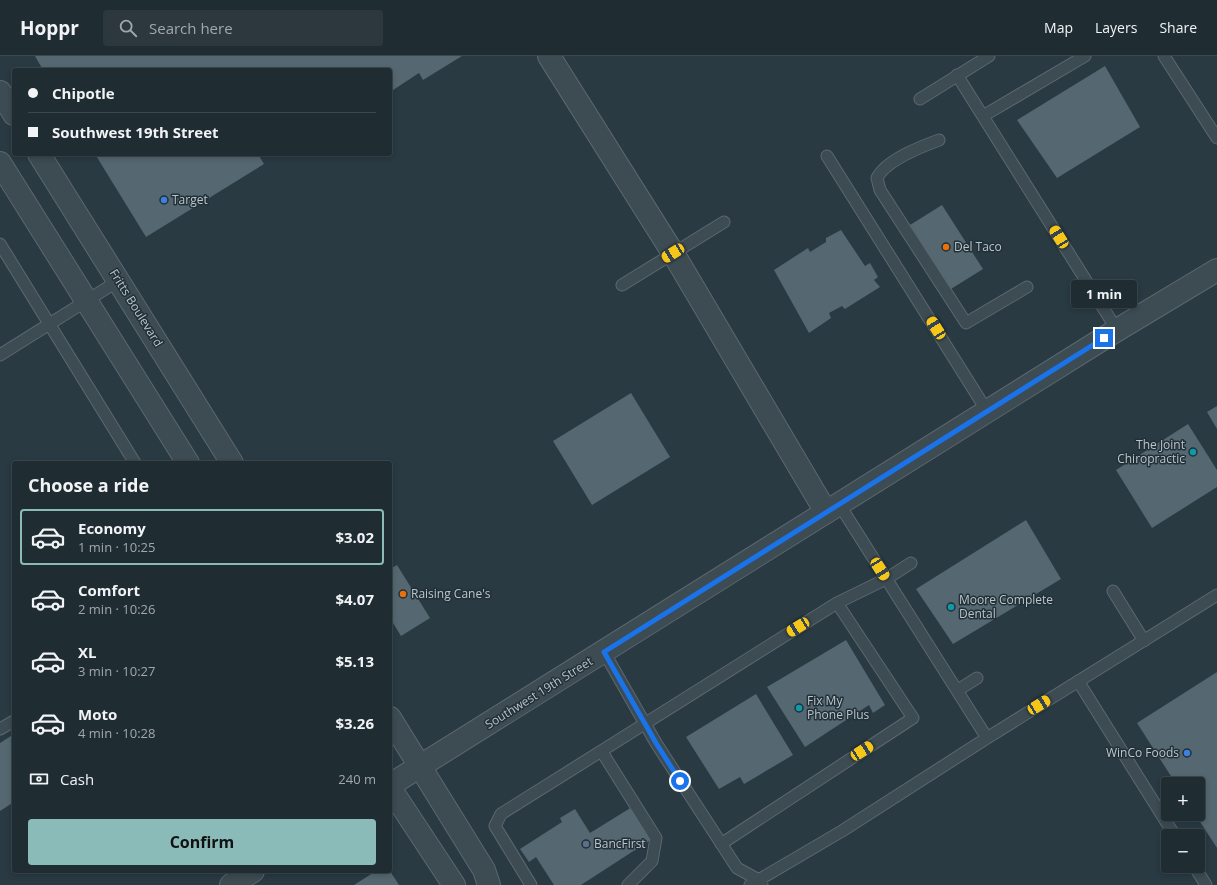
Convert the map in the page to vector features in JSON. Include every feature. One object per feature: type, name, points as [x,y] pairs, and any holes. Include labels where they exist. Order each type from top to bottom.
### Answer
[{"type":"street","points":[[548,56],[832,508]]},
{"type":"street","points":[[0,92],[12,111]]},
{"type":"street","name":"Fritts Boulevard","points":[[40,156],[231,461]]},
{"type":"street","points":[[0,162],[187,461]]},
{"type":"street","name":"Southwest 19th Street","points":[[392,786],[987,411],[1217,270]]},
{"type":"street","points":[[392,721],[484,870],[489,885]]},
{"type":"street","points":[[392,790],[454,885]]},
{"type":"street","points":[[231,885],[250,873]]},
{"type":"lane","points":[[920,99],[989,56]]},
{"type":"lane","points":[[983,116],[1085,56]]},
{"type":"lane","points":[[1164,56],[1217,138]]},
{"type":"lane","points":[[957,75],[1117,330]]},
{"type":"lane","points":[[939,140],[917,149],[881,170],[877,178],[880,190],[966,323],[1027,287]]},
{"type":"lane","points":[[827,156],[987,411]]},
{"type":"lane","points":[[622,285],[724,222]]},
{"type":"lane","points":[[0,244],[134,461]]},
{"type":"lane","points":[[0,354],[118,281]]},
{"type":"lane","points":[[832,508],[886,579],[958,690],[987,738]]},
{"type":"lane","points":[[531,885],[495,826],[501,814],[602,752],[837,602],[886,579],[911,563]]},
{"type":"lane","points":[[1113,591],[1144,641]]},
{"type":"lane","points":[[604,652],[644,724],[721,844],[737,868],[757,883],[1217,594]]},
{"type":"lane","points":[[721,844],[914,718],[837,602]]},
{"type":"lane","points":[[958,690],[977,678]]},
{"type":"lane","points":[[1078,681],[1171,829]]},
{"type":"lane","points":[[0,730],[12,722]]},
{"type":"lane","points":[[602,752],[656,838],[652,861],[628,885]]},
{"type":"lane","points":[[1198,873],[1206,885]]},
{"type":"building","points":[[35,56],[462,56],[423,80],[419,73],[392,91],[392,68],[42,68]]},
{"type":"building","points":[[1105,66],[1140,127],[1057,178],[1017,120]]},
{"type":"building","name":"Target","points":[[96,156],[259,156],[264,164],[146,237]]},
{"type":"building","name":"Del Taco","points":[[942,205],[983,269],[951,289],[910,225]]},
{"type":"building","points":[[841,230],[865,266],[870,263],[878,277],[874,280],[880,287],[845,309],[842,306],[829,313],[831,318],[809,333],[774,270],[808,248],[810,252],[826,242],[826,238]]},
{"type":"building","points":[[631,393],[670,457],[592,505],[553,441]]},
{"type":"building","points":[[1217,406],[1217,429],[1207,412]]},
{"type":"building","points":[[1188,424],[1217,470],[1217,487],[1152,528],[1116,470]]},
{"type":"building","points":[[1026,520],[1061,579],[953,644],[916,589]]},
{"type":"building","name":"Raising Cane's","points":[[397,565],[430,618],[401,636],[392,621],[392,568]]},
{"type":"building","points":[[846,640],[885,705],[873,713],[869,705],[805,747],[767,687]]},
{"type":"building","name":"WinCo Foods","points":[[1217,672],[1217,848],[1200,821],[1205,821],[1205,777],[1172,777],[1137,723]]},
{"type":"building","points":[[756,694],[793,755],[744,784],[740,777],[719,789],[686,737]]},
{"type":"building","points":[[12,735],[12,803],[0,811],[0,743]]},
{"type":"building","name":"BancFirst","points":[[632,807],[652,839],[581,885],[554,885],[536,857],[529,862],[520,849],[562,822],[560,818],[575,809],[590,833]]},
{"type":"building","points":[[373,873],[391,873],[399,885],[354,885]]},
{"type":"place","name":"Target","points":[[164,200]]},
{"type":"place","name":"Del Taco","points":[[946,247]]},
{"type":"place","name":"The Joint Chiropractic","points":[[1193,452]]},
{"type":"place","name":"Raising Cane's","points":[[403,594]]},
{"type":"place","name":"Moore Complete Dental","points":[[951,607]]},
{"type":"place","name":"Fix My Phone Plus","points":[[799,708]]},
{"type":"place","name":"WinCo Foods","points":[[1187,753]]},
{"type":"place","name":"BancFirst","points":[[586,844]]},
{"type":"route","points":[[680,781],[656,743],[604,652],[1104,338]]}]
